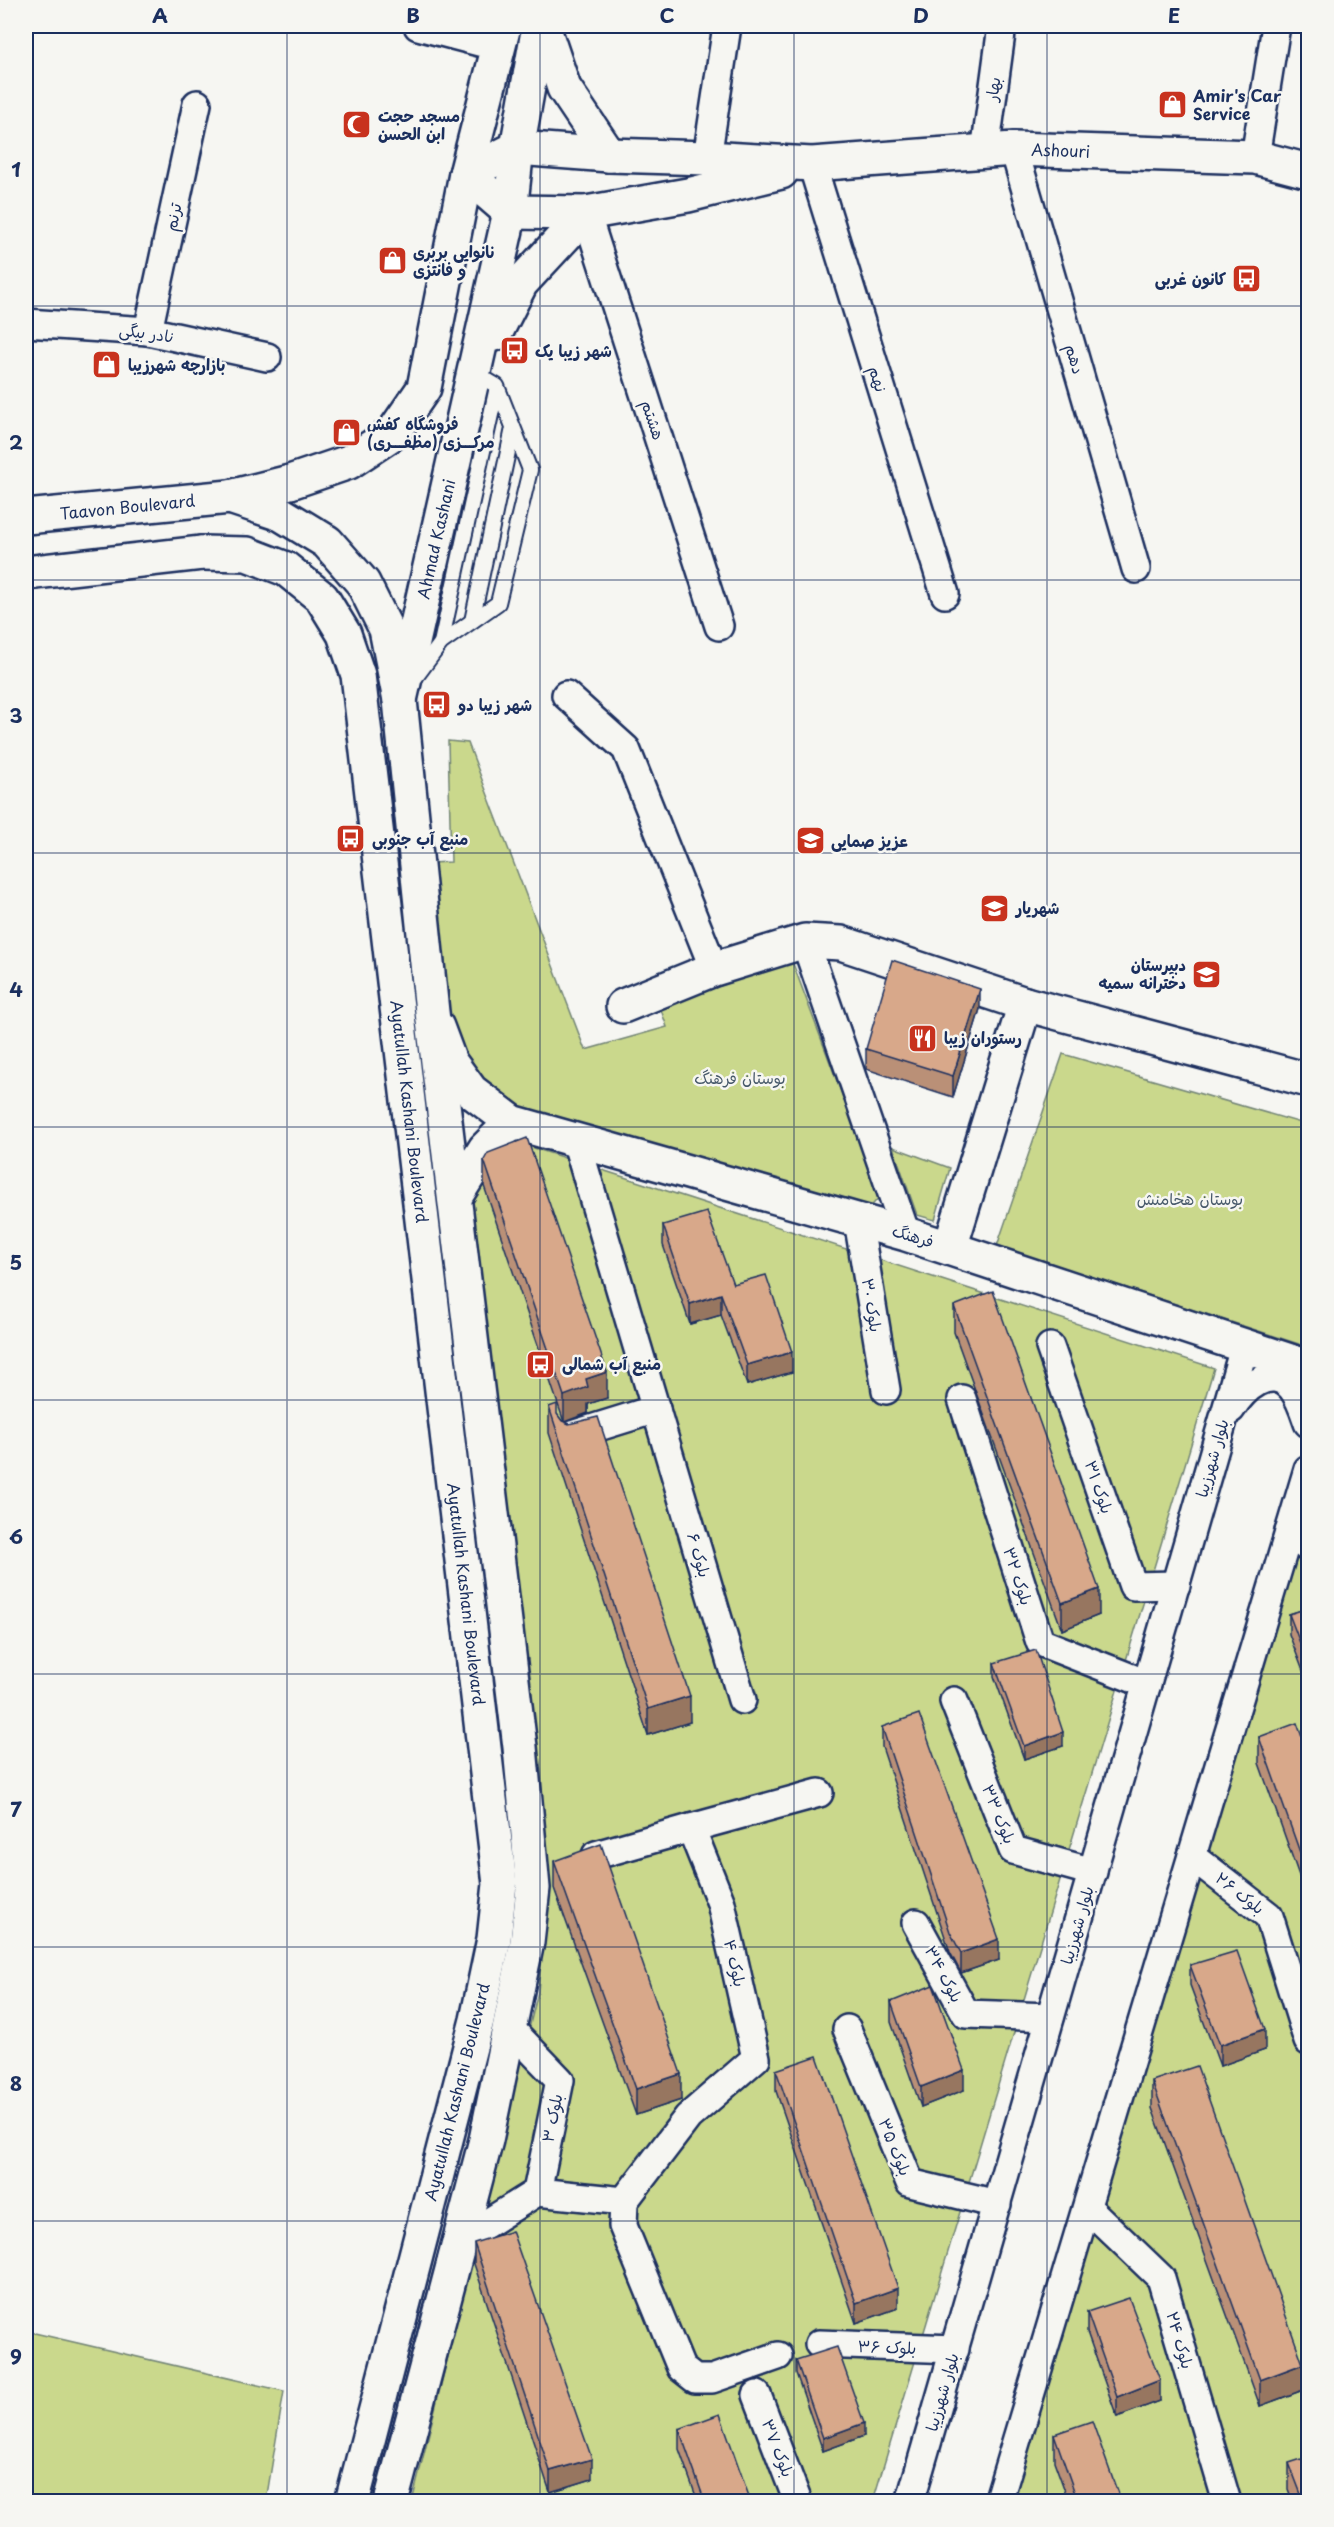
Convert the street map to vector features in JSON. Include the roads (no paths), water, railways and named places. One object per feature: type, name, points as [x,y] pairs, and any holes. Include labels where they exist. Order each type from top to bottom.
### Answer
[{"type":"main road","points":[[541,26],[564,88],[609,155]]},
{"type":"main road","name":"Ahmad Kashani","points":[[400,700],[486,380],[517,148],[541,26]]},
{"type":"main road","points":[[230,497],[290,482],[349,462],[393,433],[424,388],[466,174],[501,36]]},
{"type":"main road","points":[[466,174],[517,148],[812,165]]},
{"type":"main road","name":"Ashouri","points":[[812,165],[1000,151],[1255,157],[1308,171]]},
{"type":"main road","points":[[466,174],[510,212],[586,213],[688,195],[812,165]]},
{"type":"main road","points":[[486,380],[521,283],[586,213]]},
{"type":"main road","points":[[230,497],[281,514],[327,542],[363,583],[386,629],[400,700]]},
{"type":"main road","name":"Taavon Boulevard","points":[[26,517],[230,497]]},
{"type":"main road","name":"Ayatullah Kashani Boulevard","points":[[26,573],[202,553],[247,554],[285,569],[322,598],[344,634],[358,675],[500,1884],[494,1940],[477,2020],[352,2502]]},
{"type":"main road","name":"Ayatullah Kashani Boulevard","points":[[391,2502],[486,2140],[527,1942],[533,1888],[526,1799],[432,1012],[400,700]]},
{"type":"main road","points":[[622,1006],[714,969],[805,941],[841,942],[1025,1004],[1308,1080]]},
{"type":"main road","points":[[950,1248],[1025,1004]]},
{"type":"main road","points":[[432,1012],[450,1062],[471,1091],[512,1122],[485,1149],[455,1197]]},
{"type":"main road","name":"فرهنگ","points":[[512,1122],[906,1234],[1244,1348],[1308,1367]]},
{"type":"street","points":[[418,26],[501,36]]},
{"type":"street","points":[[706,158],[727,26]]},
{"type":"street","name":"بهار","points":[[1000,151],[1002,26]]},
{"type":"street","points":[[1255,157],[1276,26]]},
{"type":"street","name":"ترنم","points":[[148,331],[197,104]]},
{"type":"street","name":"دهم","points":[[1000,151],[1136,569]]},
{"type":"street","name":"نهم","points":[[812,165],[945,594]]},
{"type":"street","name":"هشتم","points":[[586,213],[719,626]]},
{"type":"street","name":"نادر بیگی","points":[[26,323],[148,331],[267,357]]},
{"type":"street","points":[[566,695],[626,749],[714,969]]},
{"type":"street","points":[[805,941],[906,1234]]},
{"type":"street","name":"بلوک ۶","points":[[576,1140],[742,1700]]},
{"type":"street","name":"بلوک ۳۰","points":[[858,1220],[886,1390]]},
{"type":"street","name":"بلوک ۳۱","points":[[1050,1347],[1133,1586],[1176,1585]]},
{"type":"street","name":"بلوار شهرزیبا","points":[[910,2502],[1244,1348]]},
{"type":"street","points":[[1223,1421],[1239,1396],[1253,1383],[1273,1378],[1291,1386],[1301,1403],[1308,1423]]},
{"type":"street","name":"بلوک ۳۲","points":[[962,1399],[1040,1642],[1147,1684]]},
{"type":"street","points":[[572,1435],[656,1409]]},
{"type":"street","points":[[998,2502],[1192,1856],[1299,1540],[1308,1469]]},
{"type":"street","name":"بلوک ۳۳","points":[[954,1701],[1013,1850],[1093,1872]]},
{"type":"street","points":[[596,1855],[819,1793]]},
{"type":"street","name":"بلوک ۴","points":[[624,2201],[688,2117],[756,2058],[721,1903],[691,1828]]},
{"type":"street","name":"بلوک ۲۶","points":[[1192,1856],[1269,1916],[1308,2042]]},
{"type":"street","name":"بلوک ۳۴","points":[[916,1923],[966,2014],[1050,2017]]},
{"type":"street","name":"بلوک ۳","points":[[509,2027],[560,2080],[537,2192]]},
{"type":"street","name":"بلوک ۳۵","points":[[847,2029],[910,2183],[997,2204]]},
{"type":"street","points":[[459,2241],[537,2192],[624,2201],[623,2226],[681,2368],[695,2379],[712,2379],[778,2356]]},
{"type":"street","name":"بلوک ۲۴","points":[[1087,2207],[1161,2278],[1227,2502]]},
{"type":"street","name":"بلوک ۳۶","points":[[819,2344],[955,2349]]},
{"type":"street","name":"بلوک ۳۷","points":[[757,2395],[798,2502]]},
{"type":"lane","points":[[400,700],[441,643],[498,603],[530,470],[513,428],[486,380]]},
{"type":"lane","points":[[441,643],[486,380]]},
{"type":"lane","points":[[472,621],[513,428]]},
{"type":"place","name":"Amir's Car Service","points":[[1172,105]]},
{"type":"place","name":"مسجد حجت ابن الحسن","points":[[357,125]]},
{"type":"place","name":"نانوایی بربری و فانتزی","points":[[392,261]]},
{"type":"place","name":"کانون غربی","points":[[1247,279]]},
{"type":"place","name":"شهر زیبا یک","points":[[514,351]]},
{"type":"place","name":"بازارچه شهرزیبا","points":[[107,365]]},
{"type":"place","name":"فروشگاه کفش مرکـــزی (مظفـــری)","points":[[346,433]]},
{"type":"place","name":"شهر زیبا دو","points":[[437,705]]},
{"type":"place","name":"منبع آب جنوبی","points":[[351,839]]},
{"type":"place","name":"عزیز صمایی","points":[[810,841]]},
{"type":"place","name":"شهریار","points":[[995,908]]},
{"type":"place","name":"دبیرستان دخترانه سمیه","points":[[1207,974]]},
{"type":"place","name":"رستوران زیبا","points":[[923,1038]]},
{"type":"place","name":"منبع آب شمالی","points":[[541,1364]]},
{"type":"park label","name":"بوستان فرهنگ","points":[[740,1078]]},
{"type":"park label","name":"بوستان هخامنش","points":[[1190,1199]]}]
